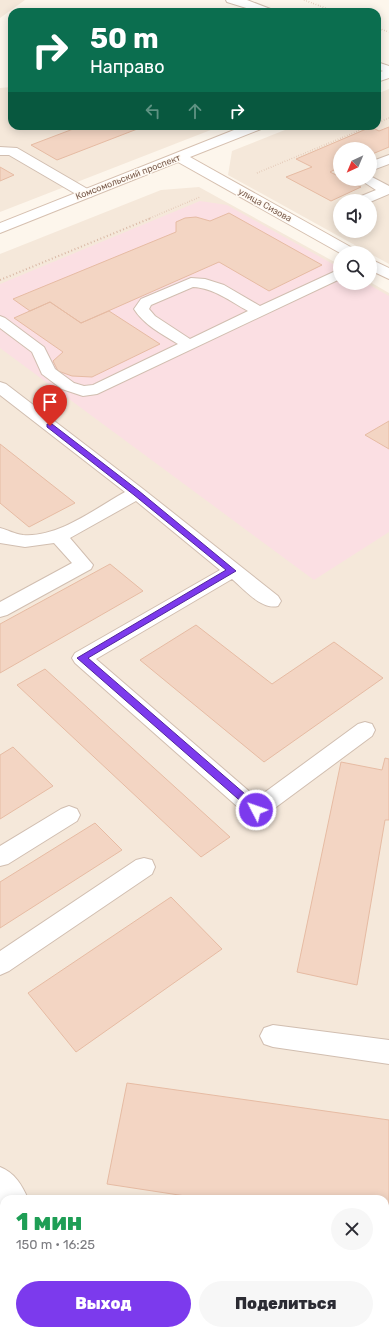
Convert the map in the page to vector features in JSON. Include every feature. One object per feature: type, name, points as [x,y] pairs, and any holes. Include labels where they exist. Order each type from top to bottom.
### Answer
[{"type":"main road","name":"Комсомольский проспект","points":[[0,228],[246,130]]},
{"type":"main road","points":[[0,151],[12,151],[86,194]]},
{"type":"main road","name":"улица Сизова","points":[[180,157],[339,246]]},
{"type":"main road","points":[[377,268],[389,274]]},
{"type":"main road","points":[[0,1182],[10,1195]]},
{"type":"lane","points":[[231,0],[246,3],[259,8]]},
{"type":"lane","points":[[377,164],[389,159]]},
{"type":"lane","points":[[377,185],[387,190],[377,194]]},
{"type":"lane","points":[[0,321],[39,350],[48,372],[68,386],[83,391],[97,389],[333,276]]},
{"type":"lane","points":[[189,345],[141,309],[146,302],[191,282],[219,288],[260,312]]},
{"type":"lane","points":[[0,387],[137,493],[232,571],[271,600]]},
{"type":"lane","points":[[0,534],[5,538],[25,541],[58,537],[137,493]]},
{"type":"lane","points":[[0,610],[84,565],[58,537]]},
{"type":"lane","points":[[232,571],[82,658],[256,810],[365,730]]},
{"type":"lane","points":[[0,857],[69,815]]},
{"type":"lane","points":[[0,964],[144,868]]},
{"type":"lane","points":[[273,1036],[389,1052]]},
{"type":"path","points":[[304,0],[325,8]]},
{"type":"path","points":[[252,175],[360,130]]},
{"type":"path","points":[[0,280],[203,196]]},
{"type":"shaded area","points":[[0,0],[25,0],[14,8],[8,8],[8,12],[0,18]]},
{"type":"shaded area","points":[[8,87],[8,130],[211,130],[0,212],[0,88]]},
{"type":"shaded area","points":[[389,89],[389,264],[377,257],[377,246],[356,246],[342,238],[377,238],[377,194],[333,194],[333,233],[228,175],[232,151],[285,130],[381,130],[381,92]]},
{"type":"shaded area","points":[[199,187],[333,261],[333,290],[377,290],[377,286],[389,293],[389,1195],[0,1195],[0,254],[161,190]]},
{"type":"shaded area","points":[[200,201],[227,205],[333,264],[333,290],[377,289],[389,296],[389,532],[314,580],[0,348],[0,284]]},
{"type":"building","points":[[389,127],[389,147],[377,152],[377,142],[336,142],[364,130],[379,131]]},
{"type":"building","points":[[70,130],[135,130],[57,160],[31,145]]},
{"type":"building","points":[[333,143],[333,170],[330,172],[333,174],[333,186],[361,187],[346,194],[333,194],[333,200],[331,201],[286,177],[312,167],[296,159]]},
{"type":"building","points":[[0,167],[14,175],[0,181]]},
{"type":"building","points":[[229,213],[322,265],[269,291],[219,262],[81,323],[50,302],[30,311],[13,299],[176,232],[176,222],[185,218],[196,217],[210,221]]},
{"type":"building","points":[[50,302],[81,323],[109,311],[160,344],[92,377],[72,376],[58,371],[53,361],[63,352],[14,318]]},
{"type":"building","points":[[389,421],[389,449],[365,435]]},
{"type":"building","points":[[0,444],[75,503],[29,527],[0,503]]},
{"type":"building","points":[[110,564],[143,591],[0,673],[0,624]]},
{"type":"building","points":[[196,625],[272,684],[334,642],[383,678],[264,762],[140,660]]},
{"type":"building","points":[[45,669],[230,837],[201,857],[17,685]]},
{"type":"building","points":[[13,747],[53,786],[0,819],[0,755]]},
{"type":"building","points":[[385,758],[389,759],[389,820],[385,820],[357,985],[297,972],[341,762],[382,770]]},
{"type":"building","points":[[95,823],[122,850],[0,928],[0,882]]},
{"type":"building","points":[[171,897],[222,949],[76,1052],[28,993]]},
{"type":"building","points":[[127,1083],[389,1120],[389,1195],[179,1195],[107,1184]]},
{"type":"route","points":[[50,426],[137,493],[232,571],[82,658],[256,810]]}]
